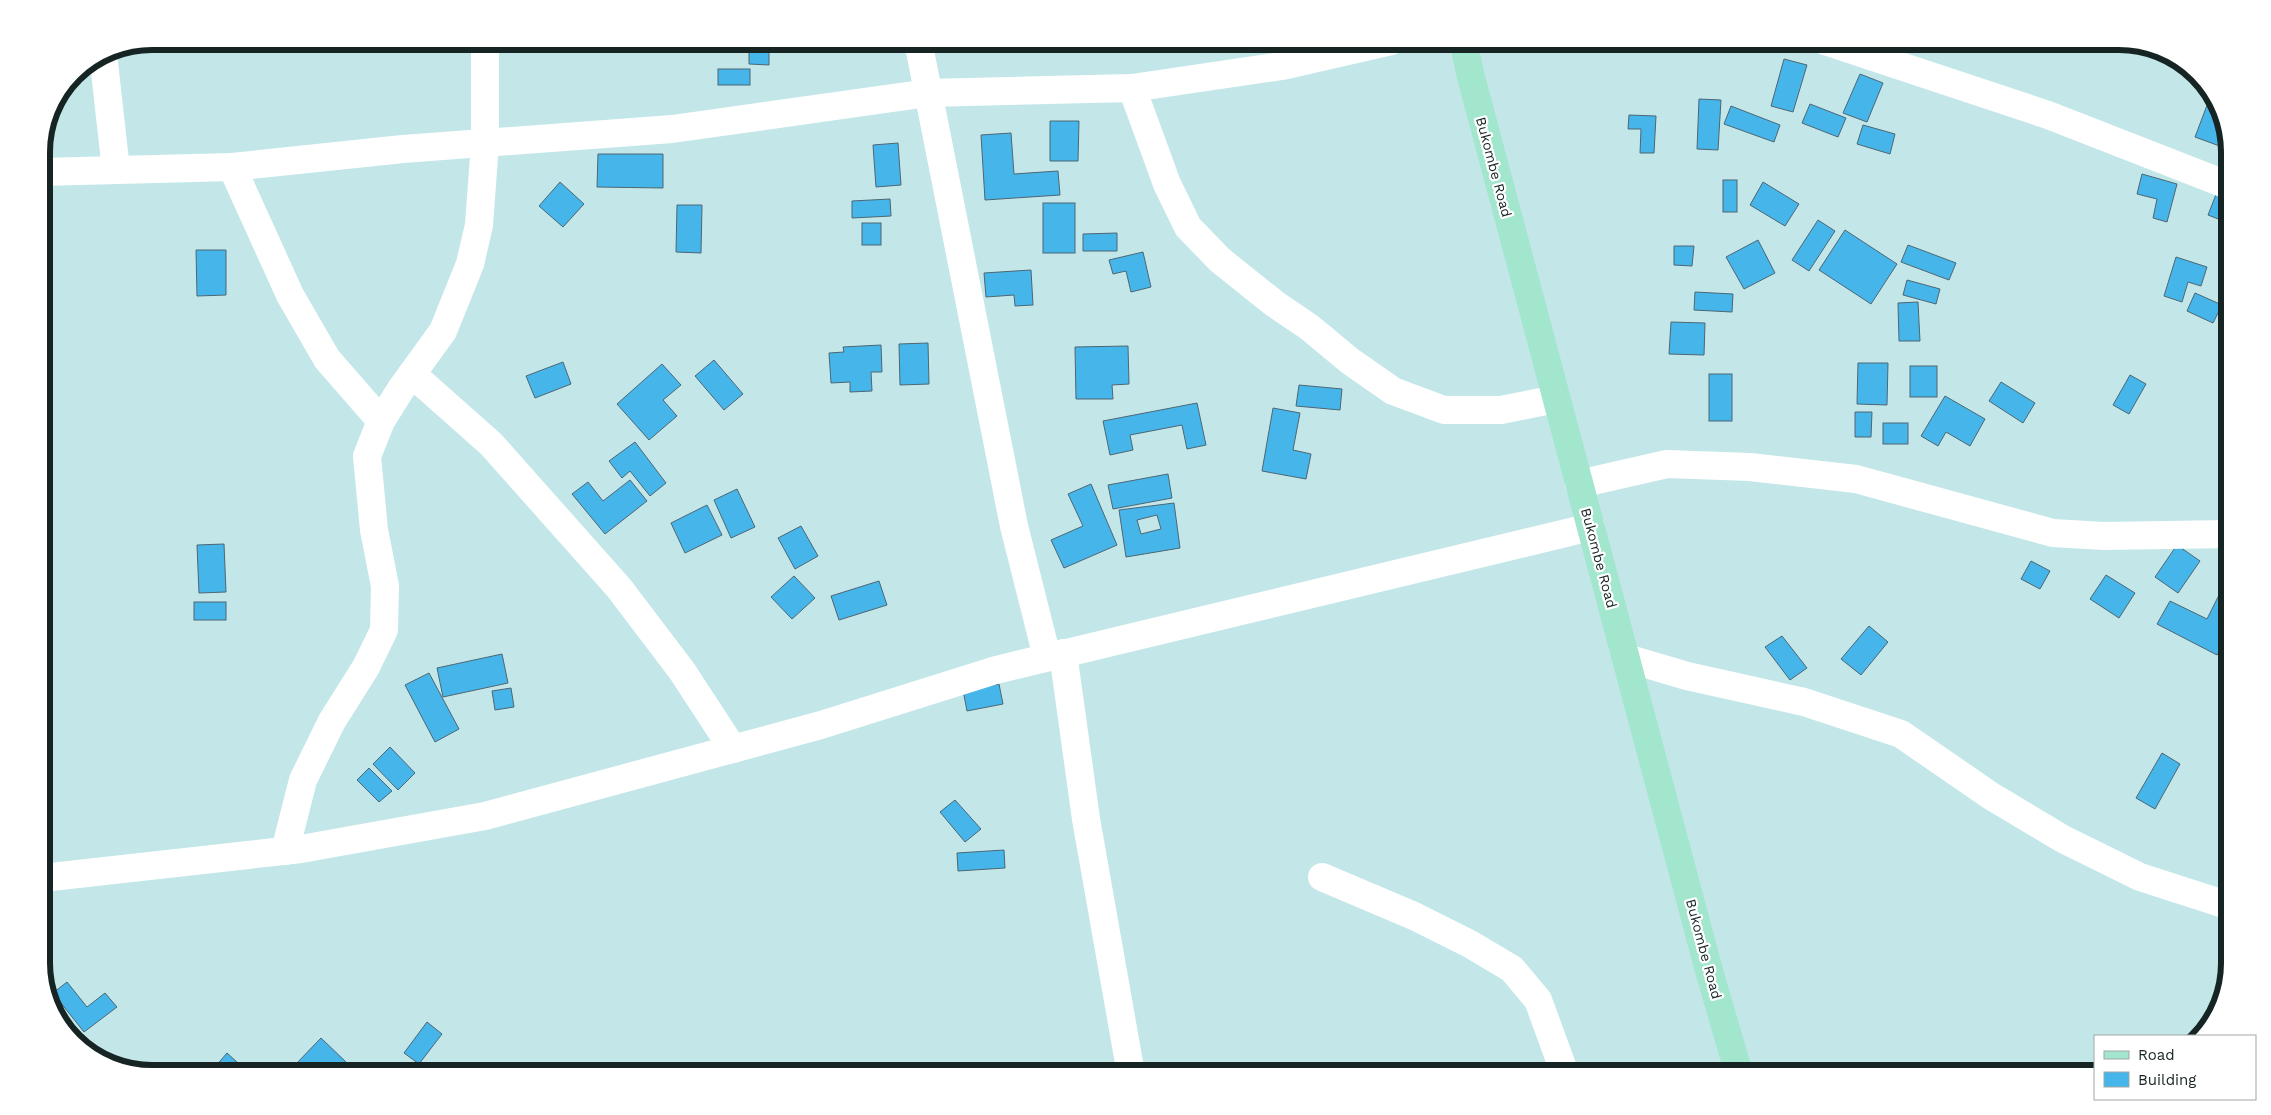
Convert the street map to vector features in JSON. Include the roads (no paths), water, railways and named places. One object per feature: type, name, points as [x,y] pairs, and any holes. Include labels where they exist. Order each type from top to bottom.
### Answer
[{"type":"main road","name":"Bukombe Road","points":[[1465,50],[1470,77],[1556,399],[1737,1065]]},
{"type":"street","points":[[285,850],[303,780],[332,721],[366,667],[384,630],[385,586],[374,530],[367,456],[381,421],[443,331],[470,264],[479,225],[484,143],[484,50]]},
{"type":"street","points":[[920,50],[1014,526],[1055,655],[1129,1065]]},
{"type":"street","points":[[50,172],[232,167],[403,149],[672,129],[928,93],[1132,88],[1282,66],[1320,50]]},
{"type":"street","points":[[1852,50],[2048,114],[2221,182]]},
{"type":"street","points":[[104,63],[116,170]]},
{"type":"street","points":[[1132,88],[1167,184],[1188,227],[1220,260],[1275,304],[1309,326],[1350,361],[1393,391],[1444,410],[1501,410],[1556,399]]},
{"type":"street","points":[[232,167],[290,295],[327,359],[381,421]]},
{"type":"street","points":[[412,374],[491,444],[619,588],[682,671],[733,749]]},
{"type":"street","points":[[1579,484],[1667,464],[1750,467],[1856,479],[1933,499],[2009,523],[2053,533],[2104,536],[2221,534]]},
{"type":"street","points":[[50,877],[285,850],[484,816],[821,725],[996,670],[1591,527]]},
{"type":"street","points":[[1626,658],[1687,676],[1804,702],[1901,734],[1991,796],[2063,839],[2140,878],[2221,903]]},
{"type":"street","points":[[1322,877],[1414,916],[1470,944],[1512,969],[1538,1000],[1562,1065]]}]
